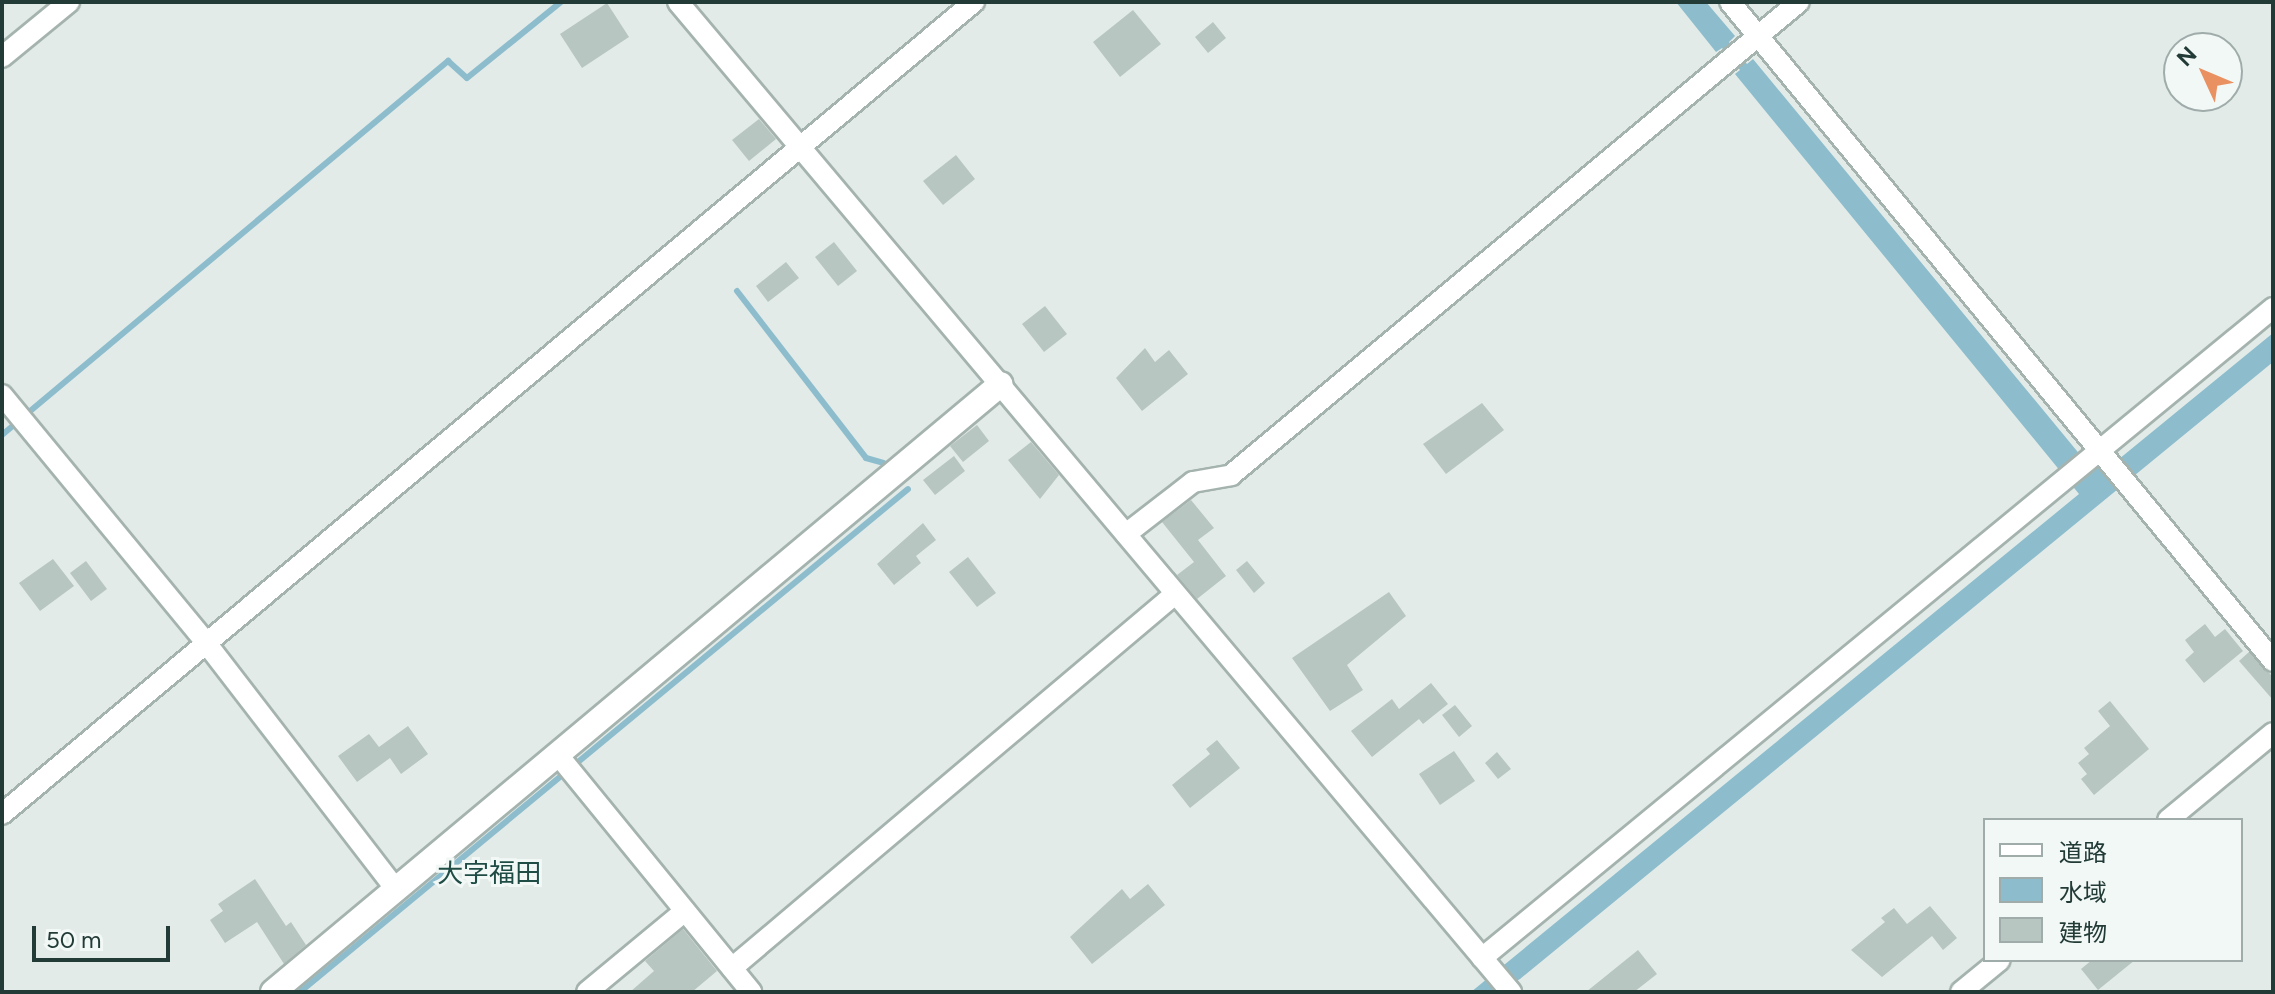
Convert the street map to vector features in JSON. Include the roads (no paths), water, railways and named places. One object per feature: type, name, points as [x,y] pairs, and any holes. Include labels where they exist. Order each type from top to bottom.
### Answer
[{"type":"street","points":[[2,57],[69,2]]},
{"type":"street","points":[[678,2],[1510,990]]},
{"type":"street","points":[[2,814],[974,2]]},
{"type":"street","points":[[1730,2],[1742,49],[2106,463],[2273,661]]},
{"type":"street","points":[[1126,534],[1193,482],[1231,475],[1799,2]]},
{"type":"street","points":[[1488,965],[2061,482],[2106,463],[2273,308]]},
{"type":"street","points":[[273,992],[396,889],[566,765],[1001,384]]},
{"type":"street","points":[[2,395],[207,644],[396,889]]},
{"type":"street","points":[[732,968],[1175,594]]},
{"type":"street","points":[[2170,818],[2273,733]]},
{"type":"street","points":[[566,765],[751,992]]},
{"type":"street","points":[[587,992],[685,911]]},
{"type":"street","points":[[1961,992],[1998,962]]},
{"type":"water","points":[[1676,2],[1706,2],[1735,36],[1729,42],[1747,64],[1753,59],[2091,468],[2119,459],[2273,333],[2273,362],[1520,979],[1498,992],[1471,992],[2079,494],[1735,74],[1740,70],[1722,48],[1716,52]]},
{"type":"waterway","points":[[29,412],[448,61],[467,78],[561,2]]},
{"type":"waterway","points":[[737,291],[866,458],[883,463]]},
{"type":"waterway","points":[[2,435],[15,424]]},
{"type":"waterway","points":[[300,992],[908,489]]},
{"type":"district","name":"大字福田","points":[[489,874]]}]
